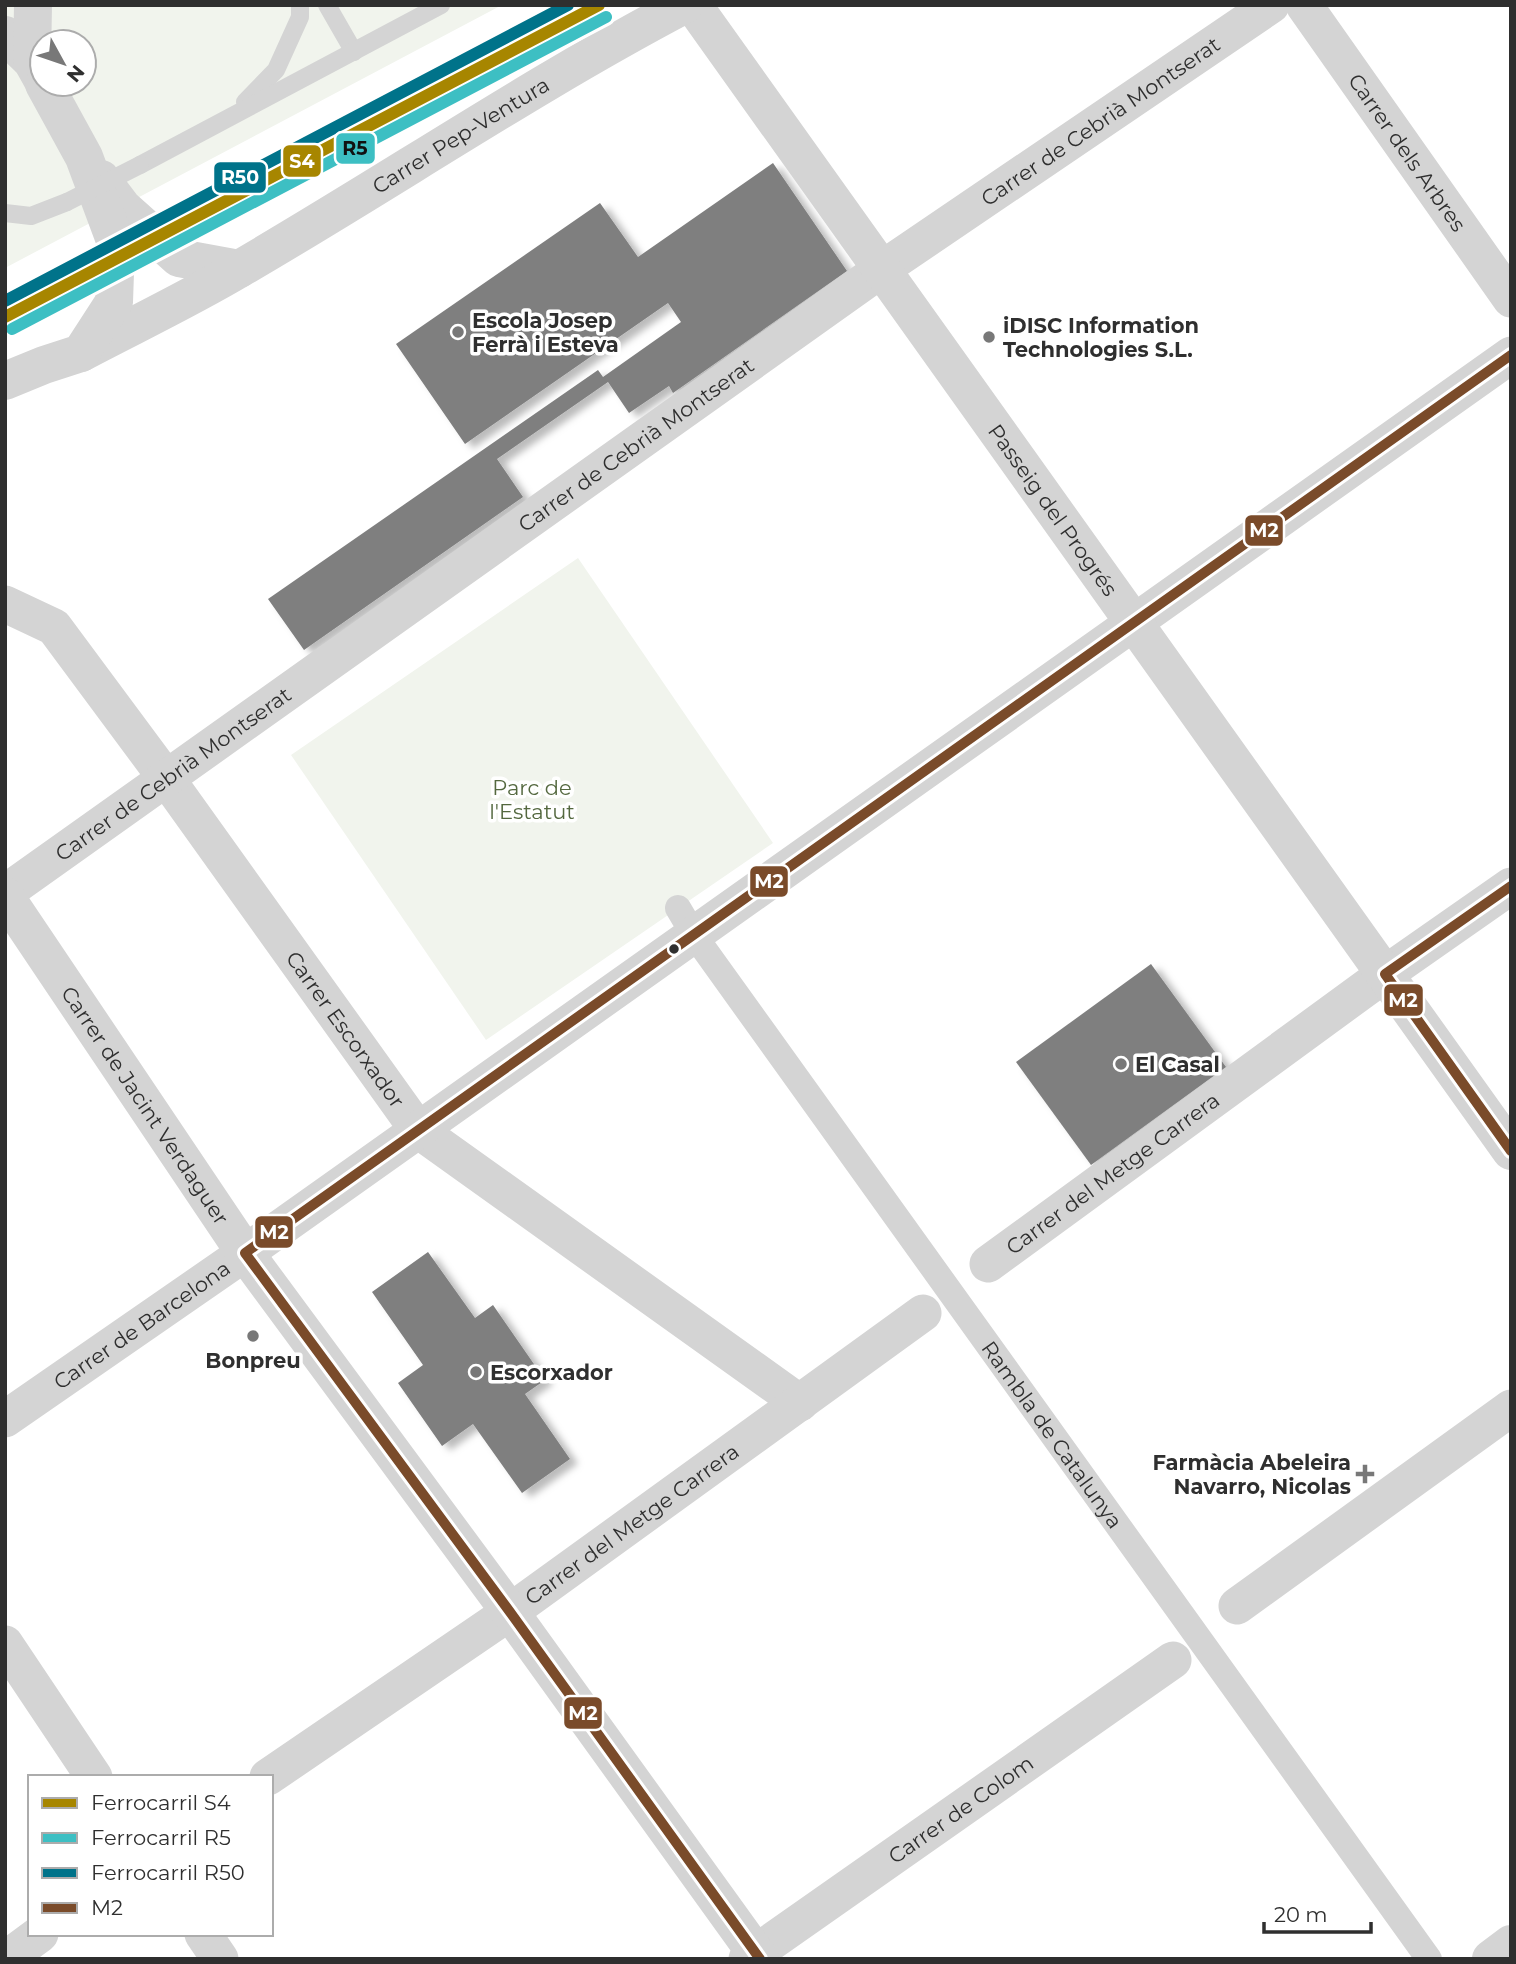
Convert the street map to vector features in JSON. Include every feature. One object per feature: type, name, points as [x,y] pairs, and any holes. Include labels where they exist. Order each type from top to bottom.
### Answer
[{"type":"street","points":[[32,28],[33,5]]},
{"type":"street","name":"Carrer Pep-Ventura","points":[[5,381],[81,353],[239,269],[478,124],[684,5]]},
{"type":"street","name":"Passeig del Progrés","points":[[693,5],[1511,1151]]},
{"type":"street","name":"Carrer de Cebrià Montserat","points":[[5,894],[881,269],[1271,5]]},
{"type":"street","name":"Carrer dels Arbres","points":[[1304,5],[1511,299]]},
{"type":"street","points":[[50,98],[84,158],[123,208],[179,258],[239,269]]},
{"type":"street","points":[[81,353],[114,302],[116,243],[84,158]]},
{"type":"street","name":"Carrer de Barcelona","points":[[5,1419],[418,1130],[686,921],[1133,621],[1511,355]]},
{"type":"street","name":"Carrer Escorxador","points":[[5,604],[54,627],[166,778],[418,1130],[800,1403]]},
{"type":"street","name":"Carrer del Metge Carrera","points":[[988,1264],[1511,886]]},
{"type":"street","name":"Carrer de Jacint Verdaguer","points":[[5,894],[245,1253],[510,1612],[754,1957]]},
{"type":"street","name":"Rambla de Catalunya","points":[[686,921],[1429,1959]]},
{"type":"street","name":"Carrer del Metge Carrera","points":[[271,1775],[510,1612],[923,1313]]},
{"type":"street","points":[[1237,1606],[1511,1408]]},
{"type":"street","points":[[5,1644],[93,1775]]},
{"type":"street","name":"Carrer de Colom","points":[[754,1957],[1173,1660]]},
{"type":"street","points":[[6,1959],[37,1936]]},
{"type":"street","points":[[203,1936],[220,1959]]},
{"type":"street","points":[[1491,1959],[1511,1944]]},
{"type":"lane","points":[[235,113],[276,70],[300,18],[300,5]]},
{"type":"lane","points":[[327,5],[354,52]]},
{"type":"lane","points":[[5,213],[31,216],[66,202],[439,5]]},
{"type":"green space","points":[[5,5],[502,5],[5,268]]},
{"type":"green space","name":"Parc de l'Estatut","points":[[578,558],[773,843],[486,1040],[291,755]]},
{"type":"building","points":[[773,163],[847,271],[673,393],[669,386],[629,413],[608,382],[497,459],[523,497],[304,650],[268,599],[598,370],[603,377],[681,322],[668,303],[465,444],[396,344],[600,203],[638,257]]},
{"type":"building","name":"El Casal","points":[[1151,964],[1226,1067],[1091,1165],[1016,1062]]},
{"type":"building","name":"Escorxador","points":[[428,1252],[475,1318],[493,1305],[545,1380],[525,1394],[570,1459],[522,1493],[473,1424],[442,1446],[398,1383],[423,1365],[372,1292]]},
{"type":"rail line","name":"R50","points":[[5,301],[568,5]]},
{"type":"rail line","name":"S4","points":[[5,317],[599,5]]},
{"type":"rail line","name":"R5","points":[[12,329],[606,17]]},
{"type":"transit line","name":"M2","points":[[760,1959],[510,1612],[245,1253],[1511,355]]},
{"type":"transit line","name":"M2","points":[[1511,886],[1385,974],[1511,1151]]},
{"type":"place","name":"Escola Josep Ferrà i Esteva","points":[[458,332]]},
{"type":"place","name":"iDISC Information Technologies S.L.","points":[[989,337]]},
{"type":"place","name":"El Casal","points":[[1121,1064]]},
{"type":"place","name":"Bonpreu","points":[[253,1336]]},
{"type":"place","name":"Escorxador","points":[[476,1372]]},
{"type":"place","name":"Farmàcia Abeleira Navarro, Nicolas","points":[[1365,1474]]}]
